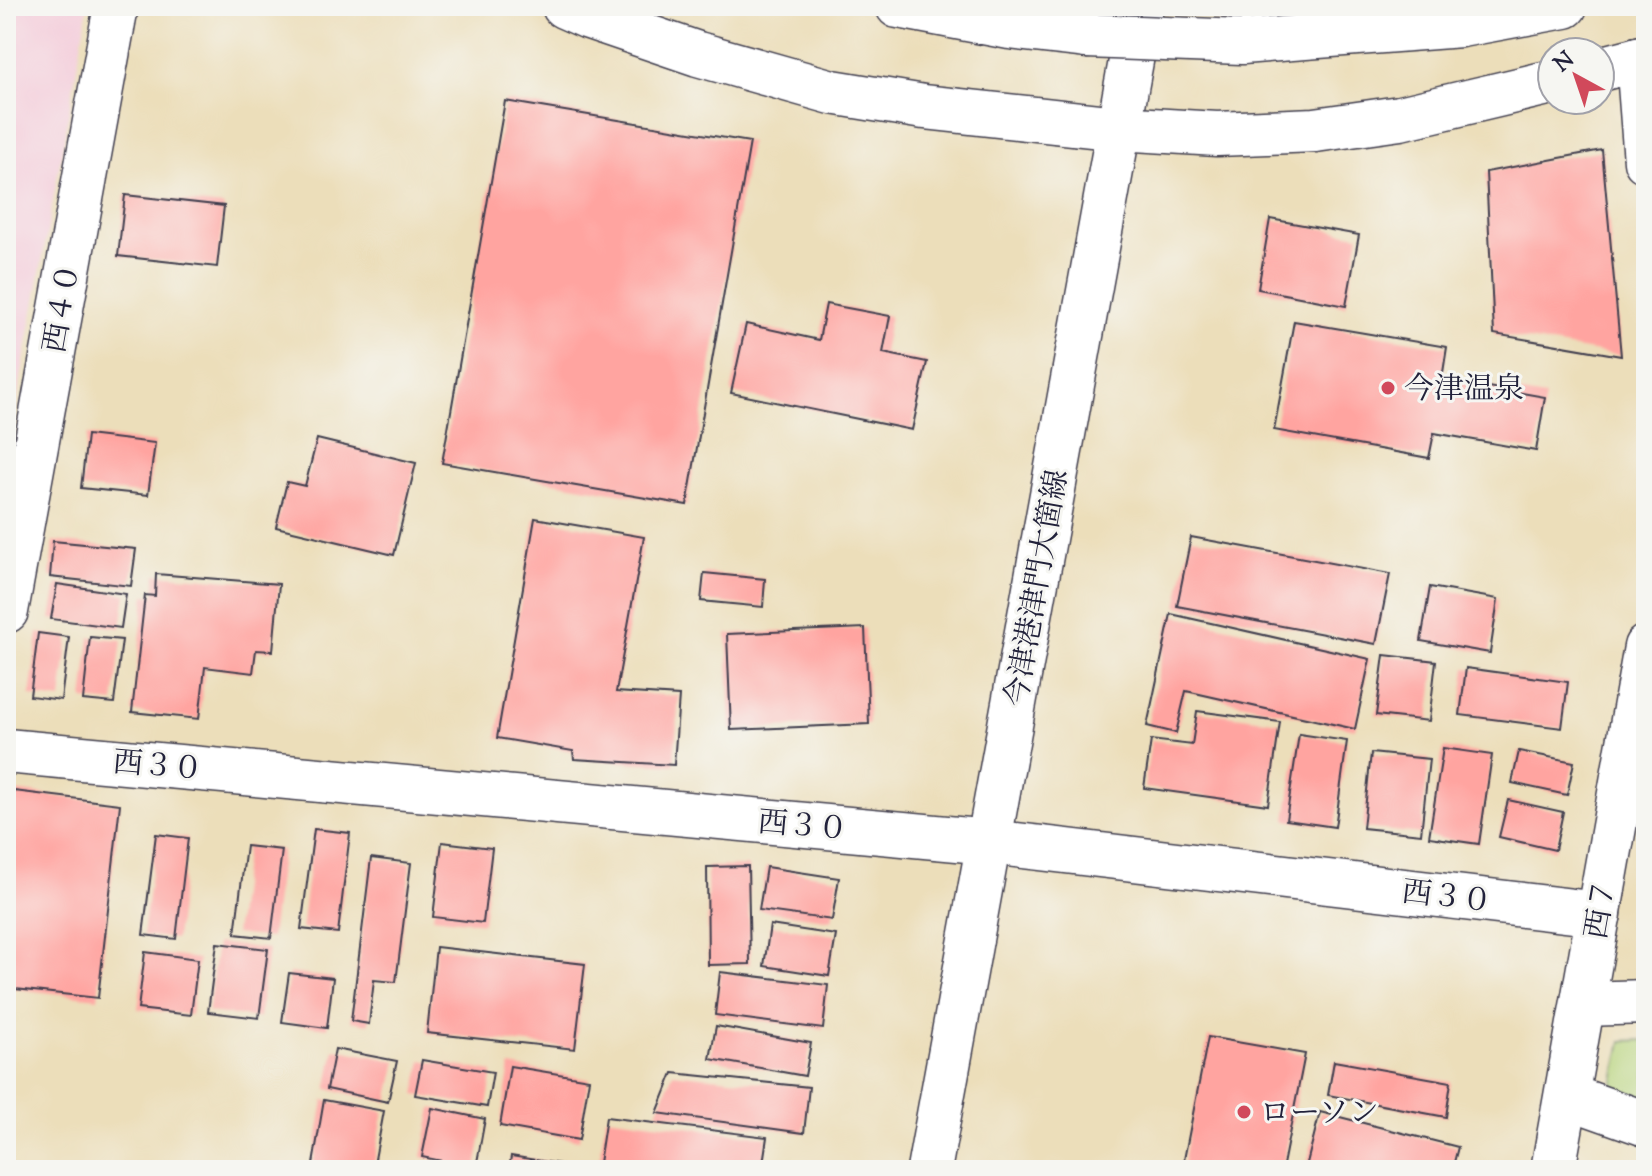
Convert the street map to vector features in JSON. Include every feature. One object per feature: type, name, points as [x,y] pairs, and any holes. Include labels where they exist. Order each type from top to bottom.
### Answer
[{"type":"main road","name":"西４０","points":[[6,611],[116,6]]},
{"type":"main road","points":[[564,6],[698,54],[832,92],[924,107],[1118,128],[1217,134],[1315,130],[1400,118],[1536,86]]},
{"type":"main road","points":[[898,6],[1009,27],[1087,36],[1242,42],[1461,25],[1565,6]]},
{"type":"main road","points":[[1009,6],[1087,36]]},
{"type":"main road","name":"今津港津門大箇線","points":[[929,1170],[1141,6]]},
{"type":"main road","points":[[1242,42],[1353,25],[1438,6]]},
{"type":"main road","points":[[1628,62],[1646,161]]},
{"type":"main road","name":"西７","points":[[1553,1170],[1646,647]]},
{"type":"main road","name":"西３０","points":[[6,751],[990,842],[1599,914]]},
{"type":"main road","points":[[1584,1004],[1646,1002]]},
{"type":"main road","points":[[1567,1096],[1646,1124]]},
{"type":"shaded area","points":[[6,6],[88,6],[6,461]]},
{"type":"green space","points":[[1646,1040],[1646,1102],[1612,1090],[1622,1041]]},
{"type":"building","points":[[505,101],[750,142],[687,505],[442,463]]},
{"type":"building","points":[[1602,150],[1621,356],[1494,334],[1486,172]]},
{"type":"building","points":[[125,195],[224,206],[217,267],[118,256]]},
{"type":"building","points":[[1270,219],[1359,235],[1346,306],[1258,289]]},
{"type":"building","points":[[826,304],[890,316],[883,353],[927,362],[912,430],[731,393],[746,324],[819,340]]},
{"type":"building","name":"今津温泉","points":[[1294,321],[1447,347],[1442,379],[1545,397],[1536,451],[1434,433],[1429,458],[1274,430]]},
{"type":"building","points":[[87,435],[155,443],[148,495],[81,488]]},
{"type":"building","points":[[317,439],[416,463],[394,555],[276,527],[287,482],[305,486]]},
{"type":"building","points":[[535,518],[644,537],[616,692],[679,696],[674,765],[574,759],[573,751],[497,738]]},
{"type":"building","points":[[1191,537],[1390,574],[1376,644],[1177,606]]},
{"type":"building","points":[[53,541],[136,549],[131,586],[50,577]]},
{"type":"building","points":[[704,573],[765,579],[763,607],[701,601]]},
{"type":"building","points":[[156,574],[279,584],[273,651],[256,650],[253,673],[205,667],[199,719],[132,712],[145,595],[155,596]]},
{"type":"building","points":[[57,584],[126,594],[121,628],[51,619]]},
{"type":"building","points":[[1430,587],[1498,599],[1490,653],[1421,641]]},
{"type":"building","points":[[1171,614],[1370,659],[1355,729],[1186,691],[1176,733],[1147,726]]},
{"type":"building","points":[[865,628],[869,724],[731,730],[727,634]]},
{"type":"building","points":[[38,633],[69,637],[61,700],[30,696]]},
{"type":"building","points":[[90,637],[122,640],[114,703],[83,700]]},
{"type":"building","points":[[1384,655],[1436,661],[1429,721],[1376,715]]},
{"type":"building","points":[[1466,668],[1568,682],[1562,728],[1460,715]]},
{"type":"building","points":[[1197,711],[1280,722],[1268,805],[1144,788],[1151,740],[1192,745]]},
{"type":"building","points":[[1299,734],[1347,741],[1335,827],[1286,820]]},
{"type":"building","points":[[1443,748],[1492,755],[1479,844],[1429,837]]},
{"type":"building","points":[[1519,751],[1574,762],[1567,795],[1512,783]]},
{"type":"building","points":[[1371,753],[1429,759],[1421,834],[1363,828]]},
{"type":"building","points":[[14,791],[120,804],[98,998],[6,988],[6,857]]},
{"type":"building","points":[[1508,800],[1563,812],[1555,850],[1499,837]]},
{"type":"building","points":[[314,829],[350,833],[338,933],[301,929]]},
{"type":"building","points":[[156,834],[188,838],[176,939],[143,935]]},
{"type":"building","points":[[442,842],[492,848],[483,923],[433,917]]},
{"type":"building","points":[[246,846],[282,850],[271,938],[235,934]]},
{"type":"building","points":[[371,858],[411,863],[396,982],[374,980],[369,1024],[351,1021]]},
{"type":"building","points":[[748,866],[750,964],[708,965],[707,867]]},
{"type":"building","points":[[766,867],[839,878],[832,920],[759,910]]},
{"type":"building","points":[[770,925],[836,935],[829,976],[764,966]]},
{"type":"building","points":[[217,943],[268,949],[259,1018],[208,1012]]},
{"type":"building","points":[[436,947],[585,964],[575,1049],[427,1033]]},
{"type":"building","points":[[145,952],[198,959],[191,1015],[138,1009]]},
{"type":"building","points":[[720,972],[828,985],[823,1029],[715,1015]]},
{"type":"building","points":[[289,973],[333,978],[327,1028],[282,1022]]},
{"type":"building","points":[[716,1026],[811,1043],[805,1076],[710,1059]]},
{"type":"building","name":"ローソン","points":[[1208,1037],[1305,1054],[1282,1170],[1182,1170]]},
{"type":"building","points":[[335,1049],[397,1061],[388,1102],[327,1089]]},
{"type":"building","points":[[422,1060],[493,1072],[487,1107],[415,1095]]},
{"type":"building","points":[[1334,1061],[1451,1082],[1446,1117],[1328,1095]]},
{"type":"building","points":[[510,1066],[589,1079],[579,1140],[500,1126]]},
{"type":"building","points":[[673,1073],[809,1087],[804,1133],[657,1113]]},
{"type":"building","points":[[324,1100],[384,1111],[373,1170],[312,1170]]},
{"type":"building","points":[[432,1108],[485,1119],[476,1168],[422,1157]]},
{"type":"building","points":[[1320,1112],[1458,1147],[1452,1170],[1317,1170],[1306,1167]]},
{"type":"building","points":[[606,1117],[767,1137],[762,1170],[655,1170],[599,1163]]},
{"type":"building","points":[[511,1156],[561,1164],[560,1170],[509,1170]]},
{"type":"place","name":"今津温泉","points":[[1388,388]]},
{"type":"place","name":"ローソン","points":[[1244,1112]]}]
